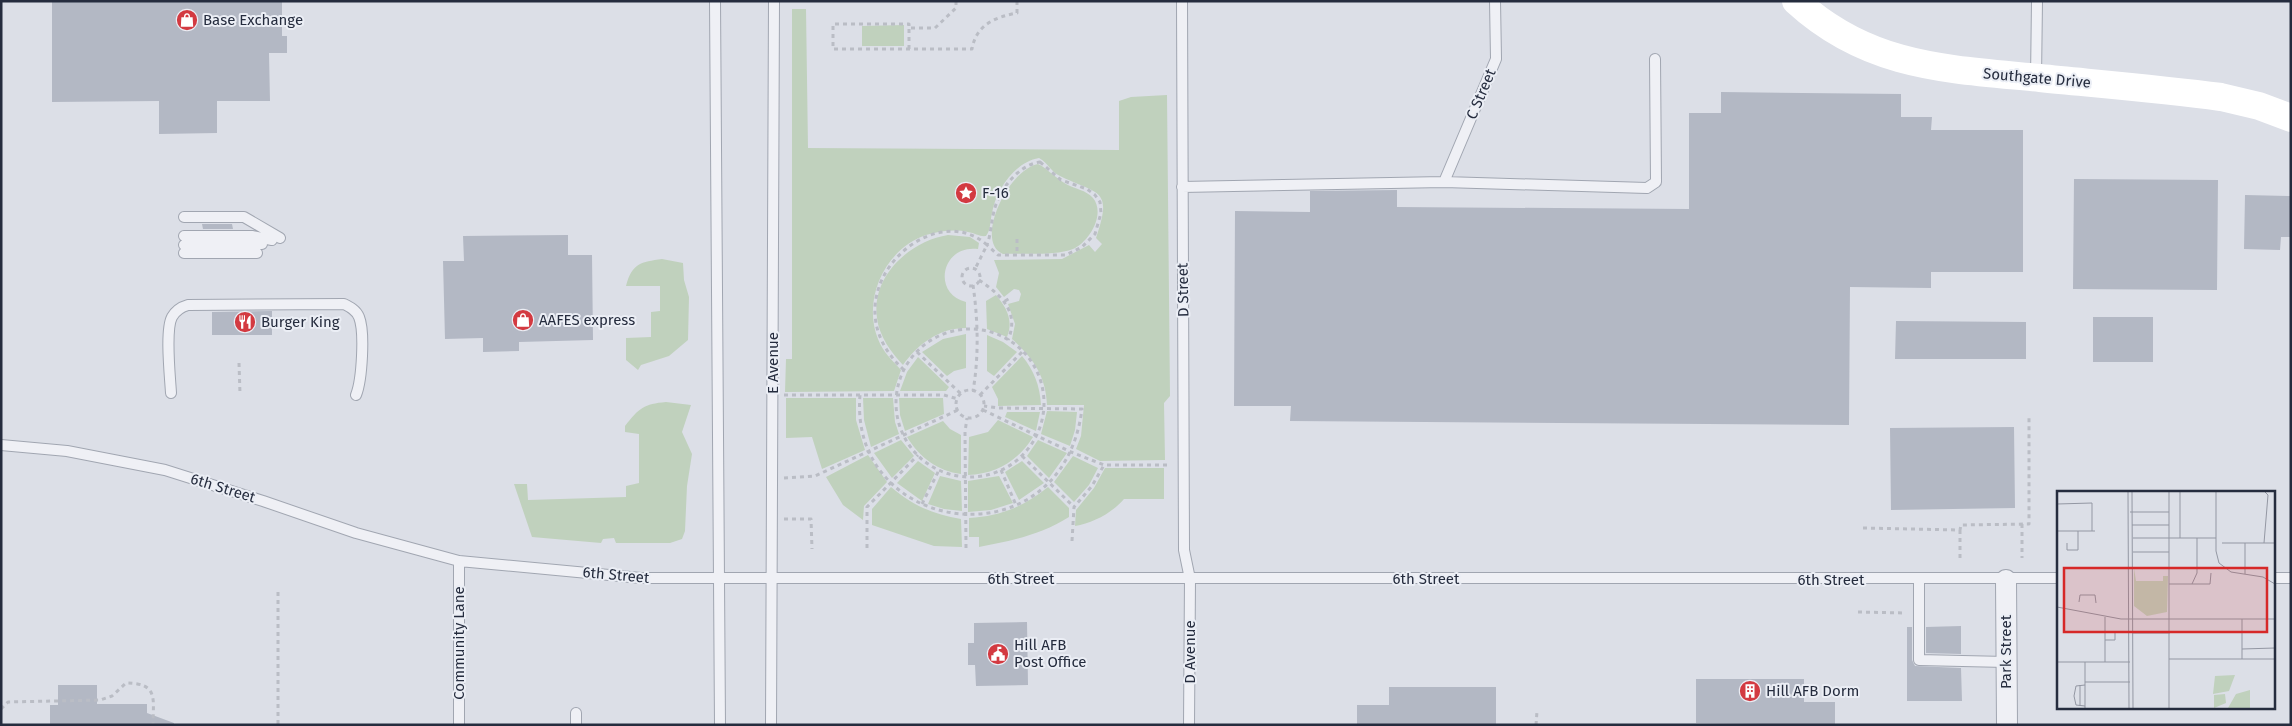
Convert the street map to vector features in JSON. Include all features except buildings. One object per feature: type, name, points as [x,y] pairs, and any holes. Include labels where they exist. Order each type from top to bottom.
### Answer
[{"type":"main road","name":"Southgate Drive","points":[[1796,1],[1816,18],[1842,35],[1895,58],[1937,67],[2221,96],[2259,106],[2291,118]]},
{"type":"street","name":"Park Street","points":[[2006,580],[2007,725]]},
{"type":"lane","points":[[716,1],[720,725]]},
{"type":"lane","name":"E Avenue","points":[[772,725],[774,1]]},
{"type":"lane","name":"D Street","points":[[1182,1],[1184,550],[1190,579]]},
{"type":"lane","name":"C Street","points":[[1444,182],[1496,60],[1496,1]]},
{"type":"lane","points":[[2036,78],[2037,1]]},
{"type":"lane","points":[[1182,187],[1444,182],[1647,188],[1656,182],[1655,60]]},
{"type":"lane","points":[[184,218],[244,217],[276,239],[252,236],[184,245],[259,248]]},
{"type":"lane","points":[[171,393],[169,328],[172,317],[180,308],[188,305],[344,304],[353,309],[358,317],[361,328],[361,381],[356,395]]},
{"type":"lane","name":"6th Street","points":[[1,445],[67,451],[165,470],[356,533],[459,561],[641,578],[1919,580],[2057,578]]},
{"type":"lane","name":"Community Lane","points":[[459,561],[459,725]]},
{"type":"lane","points":[[2274,578],[2291,578]]},
{"type":"lane","name":"D Avenue","points":[[1189,725],[1190,579]]},
{"type":"lane","points":[[1919,580],[1919,660],[2006,662]]},
{"type":"lane","points":[[576,713],[576,725]]},
{"type":"path","points":[[909,28],[936,28],[956,8],[956,1]]},
{"type":"path","points":[[909,49],[909,24],[833,24],[833,49],[909,49],[972,49],[975,36],[987,23],[1004,15],[1017,13],[1017,1]]},
{"type":"path","points":[[904,370],[884,346],[876,323],[875,301],[878,288],[885,274],[894,260],[908,247],[933,235],[962,233],[974,236],[987,245],[998,255],[1066,254],[1082,248],[1094,234],[1099,224],[1100,202],[1087,189],[1055,176],[1046,165],[1040,162],[1032,163],[1023,168],[1008,183],[998,199],[987,245],[975,269]]},
{"type":"path","points":[[1018,239],[1018,255]]},
{"type":"path","points":[[966,269],[975,269],[980,274],[979,280],[973,285],[966,283],[962,276],[966,269]]},
{"type":"path","points":[[979,280],[995,290],[1011,314],[1012,322],[1008,340]]},
{"type":"path","points":[[973,285],[977,368],[973,391]]},
{"type":"path","points":[[1004,301],[1010,298]]},
{"type":"path","points":[[962,330],[976,330],[995,334],[1008,340],[1031,362],[1040,379],[1044,407],[1037,435],[1022,456],[1001,470],[983,476],[964,477],[939,470],[918,455],[903,435],[896,412],[897,394],[904,370],[917,352],[929,342],[943,335],[962,330]]},
{"type":"path","points":[[917,352],[961,394]]},
{"type":"path","points":[[980,395],[1022,352]]},
{"type":"path","points":[[239,363],[240,394]]},
{"type":"path","points":[[973,391],[980,395],[983,408],[978,416],[967,418],[958,410],[958,399],[961,394],[973,391]]},
{"type":"path","points":[[784,395],[944,395],[958,399]]},
{"type":"path","points":[[860,395],[860,418],[869,451],[891,482],[922,504],[948,513],[965,515],[995,512],[1016,506],[1036,495],[1061,469],[1071,452],[1080,426],[1082,409],[1044,407],[983,408]]},
{"type":"path","points":[[983,408],[1071,452],[1104,465],[1171,465]]},
{"type":"path","points":[[784,478],[815,476],[958,410]]},
{"type":"path","points":[[1960,558],[1961,524],[2029,524],[2029,416]]},
{"type":"path","points":[[966,548],[964,477],[967,418]]},
{"type":"path","points":[[868,548],[867,507],[918,455]]},
{"type":"path","points":[[1022,456],[1074,507]]},
{"type":"path","points":[[1072,541],[1074,507],[1092,486],[1104,465]]},
{"type":"path","points":[[922,504],[939,470]]},
{"type":"path","points":[[1001,470],[1016,506]]},
{"type":"path","points":[[784,518],[811,519],[812,549]]},
{"type":"path","points":[[2022,524],[2022,558]]},
{"type":"path","points":[[1863,528],[1960,530]]},
{"type":"path","points":[[278,592],[278,725]]},
{"type":"path","points":[[1858,612],[1906,612]]},
{"type":"path","points":[[1,709],[8,702],[100,700],[112,696],[126,683],[144,684],[151,690],[153,696],[153,725]]},
{"type":"path","points":[[1536,711],[1536,725]]},
{"type":"green space","points":[[792,9],[806,9],[808,148],[1119,150],[1119,101],[1131,97],[1167,95],[1170,396],[1164,403],[1165,460],[1100,461],[1076,449],[1081,436],[1084,405],[1047,405],[1044,385],[1037,368],[1012,339],[1015,324],[1008,304],[1019,301],[1021,294],[1019,290],[1014,289],[1004,297],[996,287],[999,273],[994,260],[1062,259],[1089,245],[1095,252],[1102,244],[1096,238],[1103,210],[1099,195],[1057,174],[1039,158],[1022,165],[1008,178],[994,204],[990,228],[986,236],[958,231],[926,235],[912,242],[899,252],[889,264],[875,292],[873,308],[874,324],[880,344],[901,370],[894,391],[785,392],[786,359],[792,359]]},
{"type":"green space","points":[[904,25],[904,46],[862,46],[862,26]]},
{"type":"green space","points":[[1038,164],[1066,184],[1084,191],[1093,198],[1097,204],[1098,212],[1094,227],[1085,240],[1073,249],[1048,253],[1003,254],[995,247],[992,236],[993,222],[998,207],[1015,179],[1026,169]]},
{"type":"green space","points":[[948,235],[970,237],[979,243],[978,249],[966,249],[956,254],[949,261],[945,270],[945,280],[948,289],[955,297],[966,302],[966,328],[938,334],[915,350],[903,365],[886,343],[878,325],[877,303],[880,288],[896,263],[907,253],[920,245]]},
{"type":"green space","points":[[662,259],[683,263],[684,280],[689,297],[688,340],[669,356],[641,365],[638,370],[626,360],[626,338],[651,337],[651,312],[660,311],[660,286],[626,286],[628,278],[638,265]]},
{"type":"green space","points":[[996,295],[1008,314],[1010,325],[1007,337],[987,329],[986,301]]},
{"type":"green space","points":[[966,334],[966,368],[954,371],[947,376],[922,352],[943,339]]},
{"type":"green space","points":[[987,335],[1003,342],[1017,352],[994,376],[987,371]]},
{"type":"green space","points":[[1022,356],[1036,379],[1041,405],[998,406],[998,399],[992,387]]},
{"type":"green space","points":[[918,357],[949,387],[946,391],[900,391],[907,372]]},
{"type":"green space","points":[[786,398],[856,398],[856,420],[865,450],[822,469],[812,437],[786,438]]},
{"type":"green space","points":[[863,398],[893,398],[895,422],[899,434],[871,447],[864,420]]},
{"type":"green space","points":[[899,398],[943,398],[944,414],[905,431],[900,415]]},
{"type":"green space","points":[[666,402],[691,405],[682,432],[692,454],[687,486],[685,531],[682,539],[670,543],[616,543],[614,538],[603,539],[601,543],[532,537],[514,484],[527,484],[528,500],[626,497],[626,486],[639,483],[639,434],[625,432],[625,426],[642,408]]},
{"type":"green space","points":[[1047,411],[1077,412],[1075,430],[1070,446],[1041,434]]},
{"type":"green space","points":[[1007,412],[1040,412],[1036,431],[1005,417]]},
{"type":"green space","points":[[998,420],[1033,437],[1020,453],[1005,465],[988,472],[968,475],[969,437],[988,432]]},
{"type":"green space","points":[[943,421],[950,429],[961,435],[961,474],[937,467],[918,451],[907,437]]},
{"type":"green space","points":[[901,440],[914,456],[892,478],[874,453]]},
{"type":"green space","points":[[1038,440],[1067,453],[1049,478],[1027,456]]},
{"type":"green space","points":[[868,455],[887,482],[864,506],[863,520],[843,505],[826,477]]},
{"type":"green space","points":[[1073,456],[1098,468],[1089,485],[1074,502],[1054,482]]},
{"type":"green space","points":[[918,461],[935,473],[922,501],[897,483]]},
{"type":"green space","points":[[1022,461],[1044,483],[1019,500],[1005,472]]},
{"type":"green space","points":[[1105,468],[1164,468],[1164,499],[1124,499],[1102,517],[1075,526],[1076,510],[1094,488]]},
{"type":"green space","points":[[940,476],[961,481],[962,511],[944,509],[928,504]]},
{"type":"green space","points":[[999,476],[1013,503],[991,510],[968,512],[968,481]]},
{"type":"green space","points":[[891,487],[907,499],[924,508],[941,515],[961,519],[962,547],[934,546],[872,525],[872,509]]},
{"type":"green space","points":[[1048,487],[1069,508],[1069,517],[1036,533],[991,545],[979,547],[979,537],[969,537],[969,518],[1001,513],[1030,500]]},
{"type":"place","name":"Base Exchange","points":[[187,20]]},
{"type":"place","name":"F-16","points":[[966,193]]},
{"type":"place","name":"AAFES express","points":[[523,320]]},
{"type":"place","name":"Burger King","points":[[245,322]]},
{"type":"place","name":"Hill AFB Post Office","points":[[998,654]]},
{"type":"place","name":"Hill AFB Dorm","points":[[1750,691]]}]
